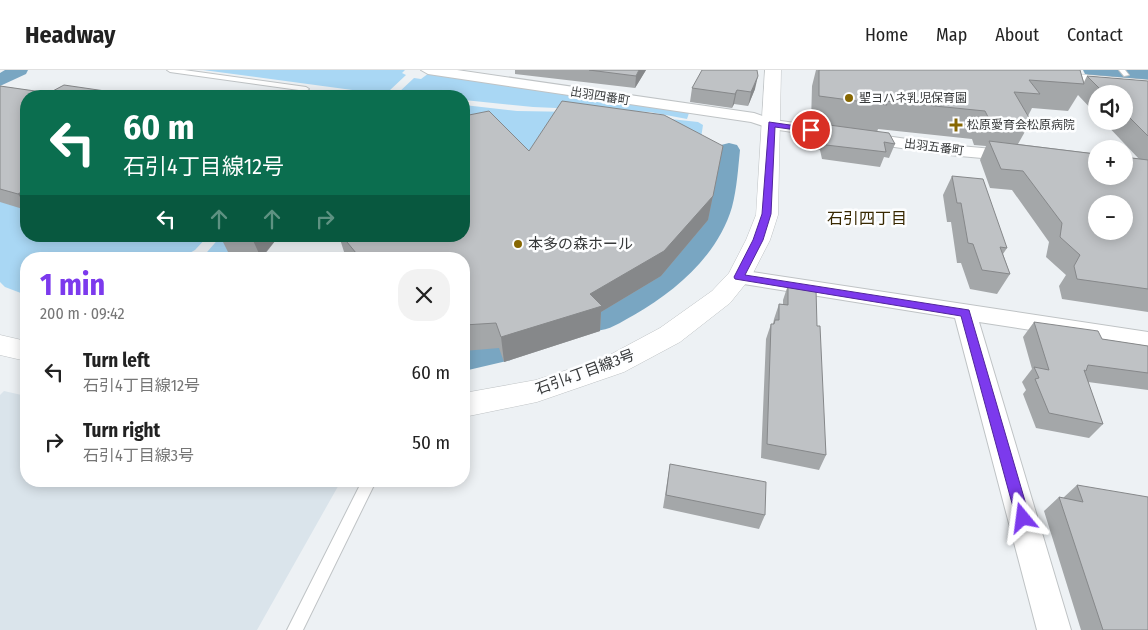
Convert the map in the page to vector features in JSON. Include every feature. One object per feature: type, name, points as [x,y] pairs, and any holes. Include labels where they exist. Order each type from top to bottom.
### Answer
[{"type":"street","name":"出羽四番町","points":[[428,70],[754,118],[772,124]]},
{"type":"street","name":"石引4丁目線3号","points":[[470,404],[537,391],[614,365],[643,351],[694,319],[721,297],[739,277],[758,240],[767,214],[774,70]]},
{"type":"street","points":[[970,70],[1148,85]]},
{"type":"street","name":"出羽五番町","points":[[772,124],[949,150],[1028,157]]},
{"type":"street","points":[[739,277],[1148,340]]},
{"type":"street","points":[[965,313],[1054,630]]},
{"type":"street","points":[[0,345],[20,349]]},
{"type":"lane","points":[[170,70],[306,88]]},
{"type":"lane","points":[[296,630],[366,487]]},
{"type":"shaded area","points":[[203,70],[405,70],[402,73],[406,75],[390,90],[352,90]]},
{"type":"shaded area","points":[[429,73],[689,113],[687,119],[650,112],[533,107],[470,101],[470,90],[401,90],[414,78],[421,79]]},
{"type":"shaded area","points":[[470,106],[517,111],[643,116],[698,122],[703,125],[701,138],[518,161],[478,118],[470,116]]},
{"type":"shaded area","points":[[0,176],[20,202],[20,242],[202,242],[191,252],[20,252],[20,293],[5,287],[0,282]]},
{"type":"shaded area","points":[[216,242],[244,242],[234,252],[207,252]]},
{"type":"shaded area","points":[[4,391],[20,395],[20,487],[338,487],[257,630],[0,630],[0,395]]},
{"type":"building","points":[[589,70],[639,70],[636,76]]},
{"type":"building","points":[[702,70],[757,70],[758,76],[751,92],[737,90],[735,94],[692,88]]},
{"type":"building","points":[[819,70],[1080,70],[1084,84],[1029,80],[1040,94],[1014,92],[1031,121],[988,117],[985,111],[885,101],[887,105],[819,96]]},
{"type":"building","points":[[1087,76],[1148,81],[1148,136],[1133,121],[1133,85],[1096,85]]},
{"type":"building","points":[[64,85],[98,90],[55,90]]},
{"type":"building","points":[[0,86],[28,90],[20,90],[20,193],[18,194],[0,189]]},
{"type":"building","name":"本多の森ホール","points":[[562,101],[664,115],[723,146],[713,196],[664,251],[590,294],[602,306],[501,337],[496,323],[470,325],[470,252],[355,252],[347,242],[470,242],[470,115],[489,111],[529,151]]},
{"type":"building","points":[[814,123],[889,133],[895,144],[884,142],[886,152],[826,145],[824,135],[814,135]]},
{"type":"building","points":[[989,141],[1088,153],[1088,185],[1133,185],[1133,158],[1148,160],[1148,289],[1077,279],[1074,266],[1080,255],[1060,237],[1062,223],[1023,171],[1001,169]]},
{"type":"building","points":[[952,176],[983,179],[1007,248],[1000,247],[1010,274],[982,270],[973,244],[968,243],[961,203],[957,203]]},
{"type":"building","points":[[788,285],[816,289],[817,326],[820,326],[826,455],[767,444],[771,324],[774,324],[775,320],[779,320],[779,304],[788,305]]},
{"type":"building","points":[[1034,322],[1098,331],[1102,339],[1148,346],[1148,373],[1088,365],[1086,371],[1084,370],[1103,424],[1049,413],[1035,379],[1039,378],[1034,367],[1049,370]]},
{"type":"building","points":[[670,464],[766,482],[765,515],[666,495]]},
{"type":"building","points":[[1077,485],[1148,497],[1148,630],[1103,630],[1059,497],[1083,502]]},
{"type":"waterway","points":[[0,80],[19,70]]},
{"type":"waterway","points":[[1092,70],[1148,75]]},
{"type":"waterway","points":[[595,322],[629,304],[662,283],[677,271],[702,242],[712,225],[719,207],[724,188],[729,150]]},
{"type":"waterway","points":[[470,358],[500,352]]},
{"type":"place","name":"聖ヨハネ乳児保育園","points":[[849,98]]},
{"type":"place","name":"松原愛育会松原病院","points":[[956,125]]},
{"type":"place","name":"本多の森ホール","points":[[518,244]]},
{"type":"district","name":"石引四丁目","points":[[867,218]]},
{"type":"route","points":[[811,130],[772,124],[767,214],[758,240],[739,277],[965,313],[1023,518]]}]
